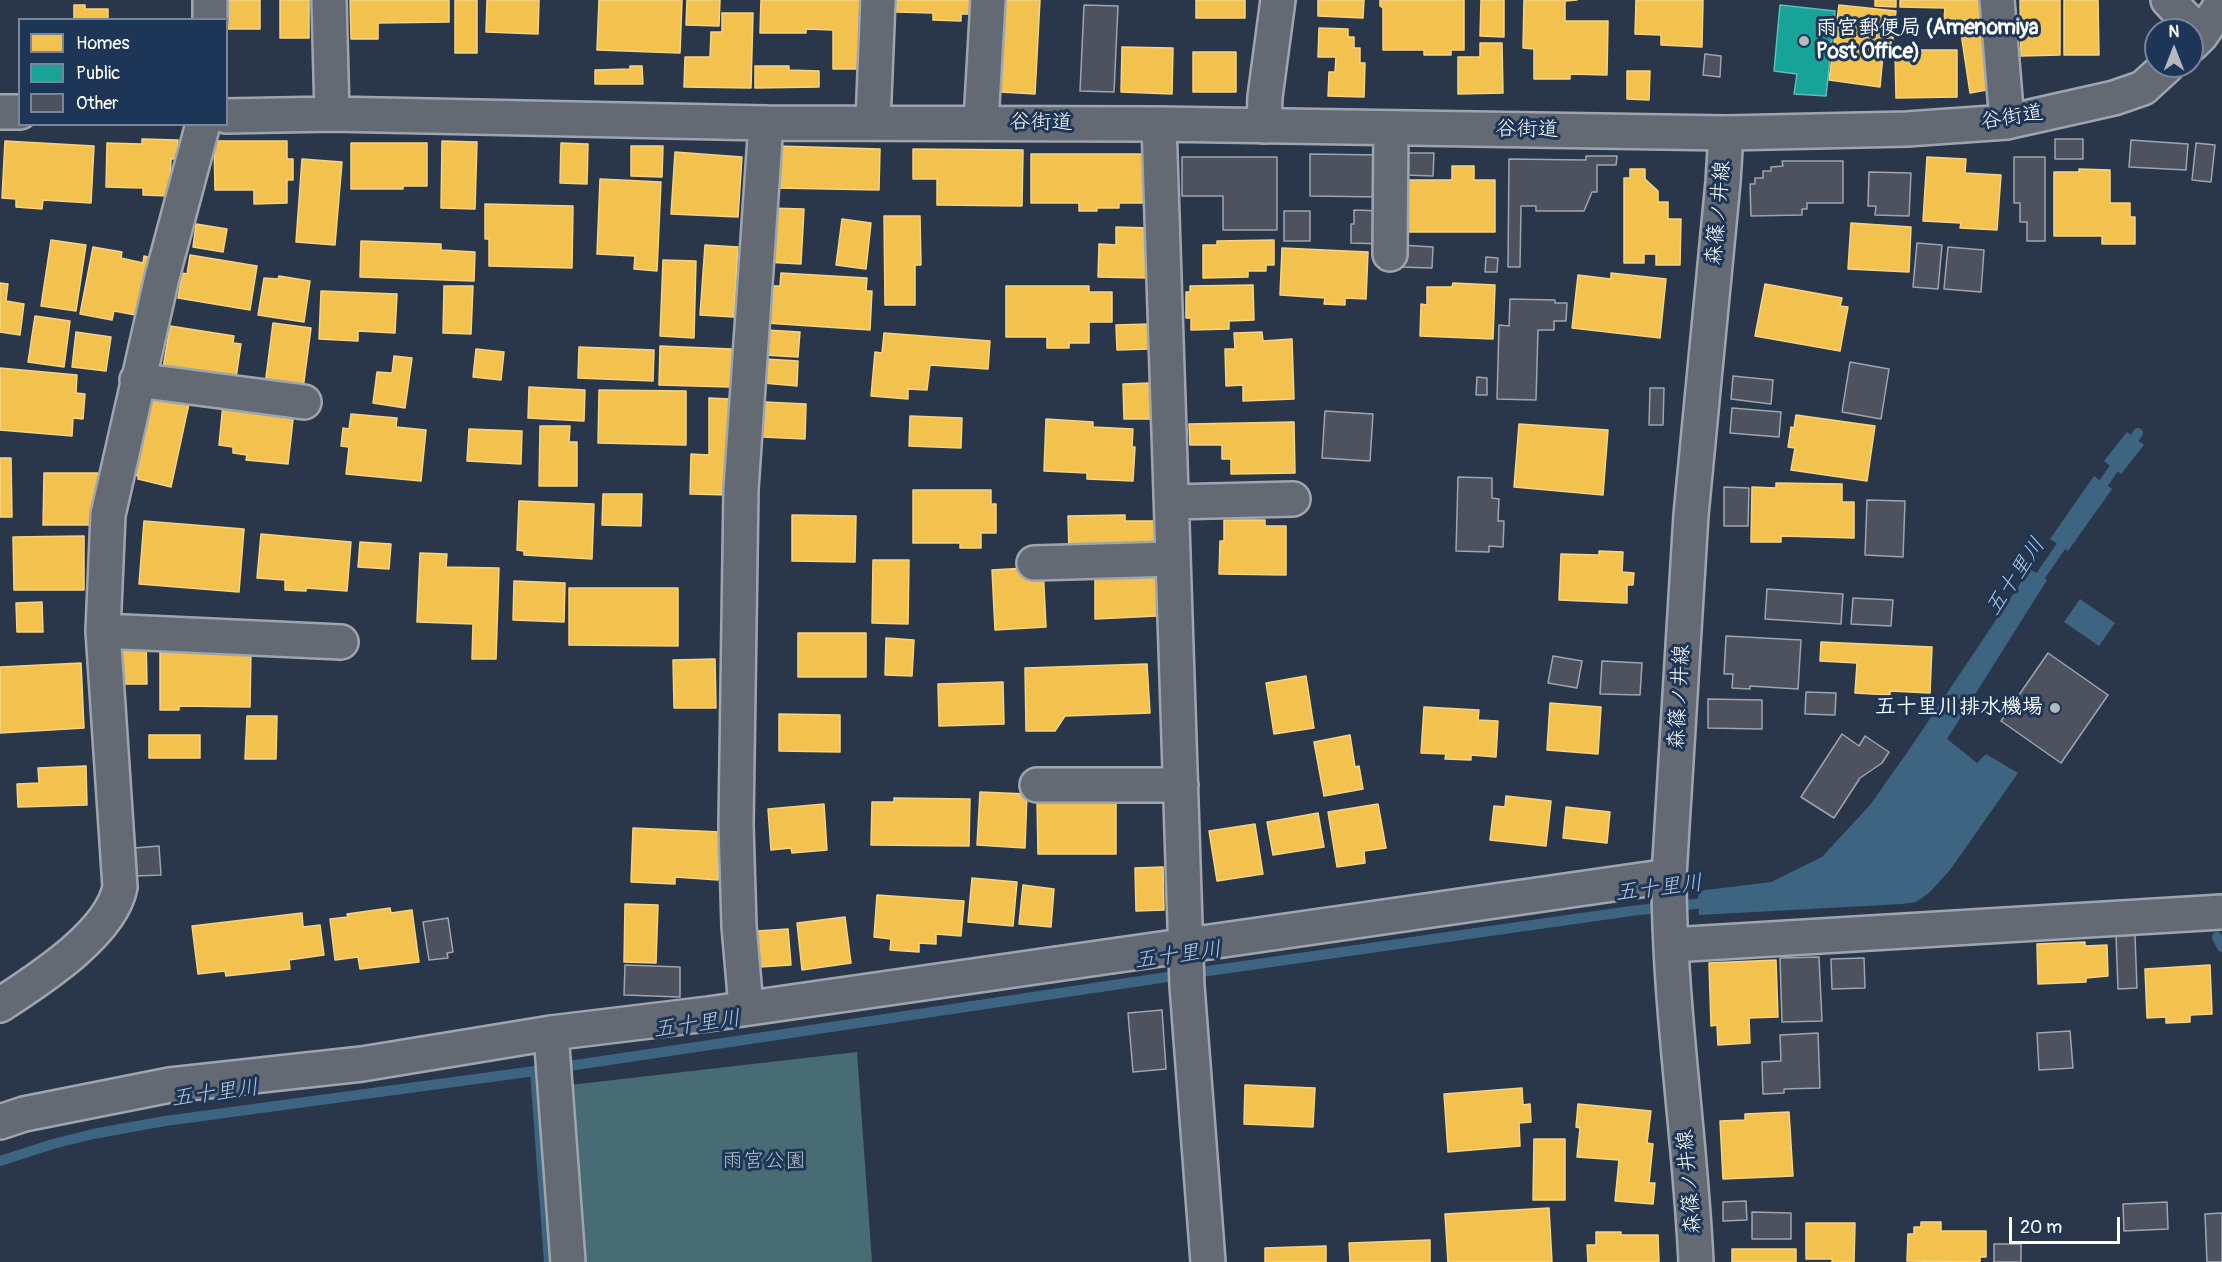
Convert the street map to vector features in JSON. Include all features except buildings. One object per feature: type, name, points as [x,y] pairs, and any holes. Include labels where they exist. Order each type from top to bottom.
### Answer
[{"type":"street","points":[[210,0],[210,18]]},
{"type":"street","points":[[329,0],[332,114]]},
{"type":"street","points":[[873,122],[878,0]]},
{"type":"street","points":[[981,122],[988,0]]},
{"type":"street","points":[[1264,126],[1265,97],[1278,0]]},
{"type":"street","points":[[1997,0],[2007,122]]},
{"type":"street","points":[[2168,0],[2181,18]]},
{"type":"street","points":[[2204,30],[2222,4]]},
{"type":"street","name":"谷街道","points":[[228,116],[332,114],[766,123],[981,122],[1726,133],[1906,129],[2007,122],[2114,98],[2143,88],[2154,78]]},
{"type":"street","points":[[0,112],[18,112]]},
{"type":"street","points":[[746,1007],[739,926],[736,825],[741,489],[766,123]]},
{"type":"street","points":[[1159,124],[1187,986],[1208,1262]]},
{"type":"street","points":[[0,1005],[44,976],[89,939],[118,898],[120,887],[103,631],[108,515],[162,277],[202,126]]},
{"type":"street","points":[[1390,254],[1391,128]]},
{"type":"street","name":"森篠ノ井線","points":[[1696,1262],[1671,935],[1669,880],[1691,515],[1726,133]]},
{"type":"street","points":[[137,380],[304,402]]},
{"type":"street","points":[[1172,502],[1293,499]]},
{"type":"street","points":[[1034,563],[1173,559]]},
{"type":"street","points":[[103,631],[341,642]]},
{"type":"street","points":[[1037,784],[1181,784]]},
{"type":"street","points":[[0,1122],[24,1114],[170,1085],[362,1064],[551,1038],[746,1007],[1186,950],[1669,880]]},
{"type":"street","points":[[1671,935],[2222,912]]},
{"type":"street","points":[[551,1038],[568,1262]]},
{"type":"green space","name":"雨宮公園","points":[[857,1052],[872,1262],[582,1262],[570,1085]]},
{"type":"water","points":[[2127,432],[2144,445],[2121,474],[2104,461]]},
{"type":"water","points":[[2094,476],[2112,489],[2068,551],[2050,539]]},
{"type":"water","points":[[2030,569],[2047,580],[1947,739],[1977,763],[1986,754],[2018,773],[1950,870],[1929,893],[1916,902],[1902,904],[1699,915],[1698,891],[1771,882],[1822,857],[1870,805]]},
{"type":"water","points":[[2080,599],[2115,623],[2099,646],[2064,622]]},
{"type":"waterway","name":"五十里川","points":[[2097,493],[2138,433]]},
{"type":"waterway","name":"五十里川","points":[[2033,587],[2068,536]]},
{"type":"waterway","name":"五十里川","points":[[0,1161],[93,1134],[165,1121],[535,1071],[1631,911],[1713,902]]},
{"type":"waterway","points":[[2217,937],[2222,947]]},
{"type":"waterway","points":[[535,1071],[549,1262]]},
{"type":"place","name":"雨宮郵便局 (Amenomiya Post Office)","points":[[1804,41]]},
{"type":"place","name":"五十里川排水機場","points":[[2055,708]]}]
